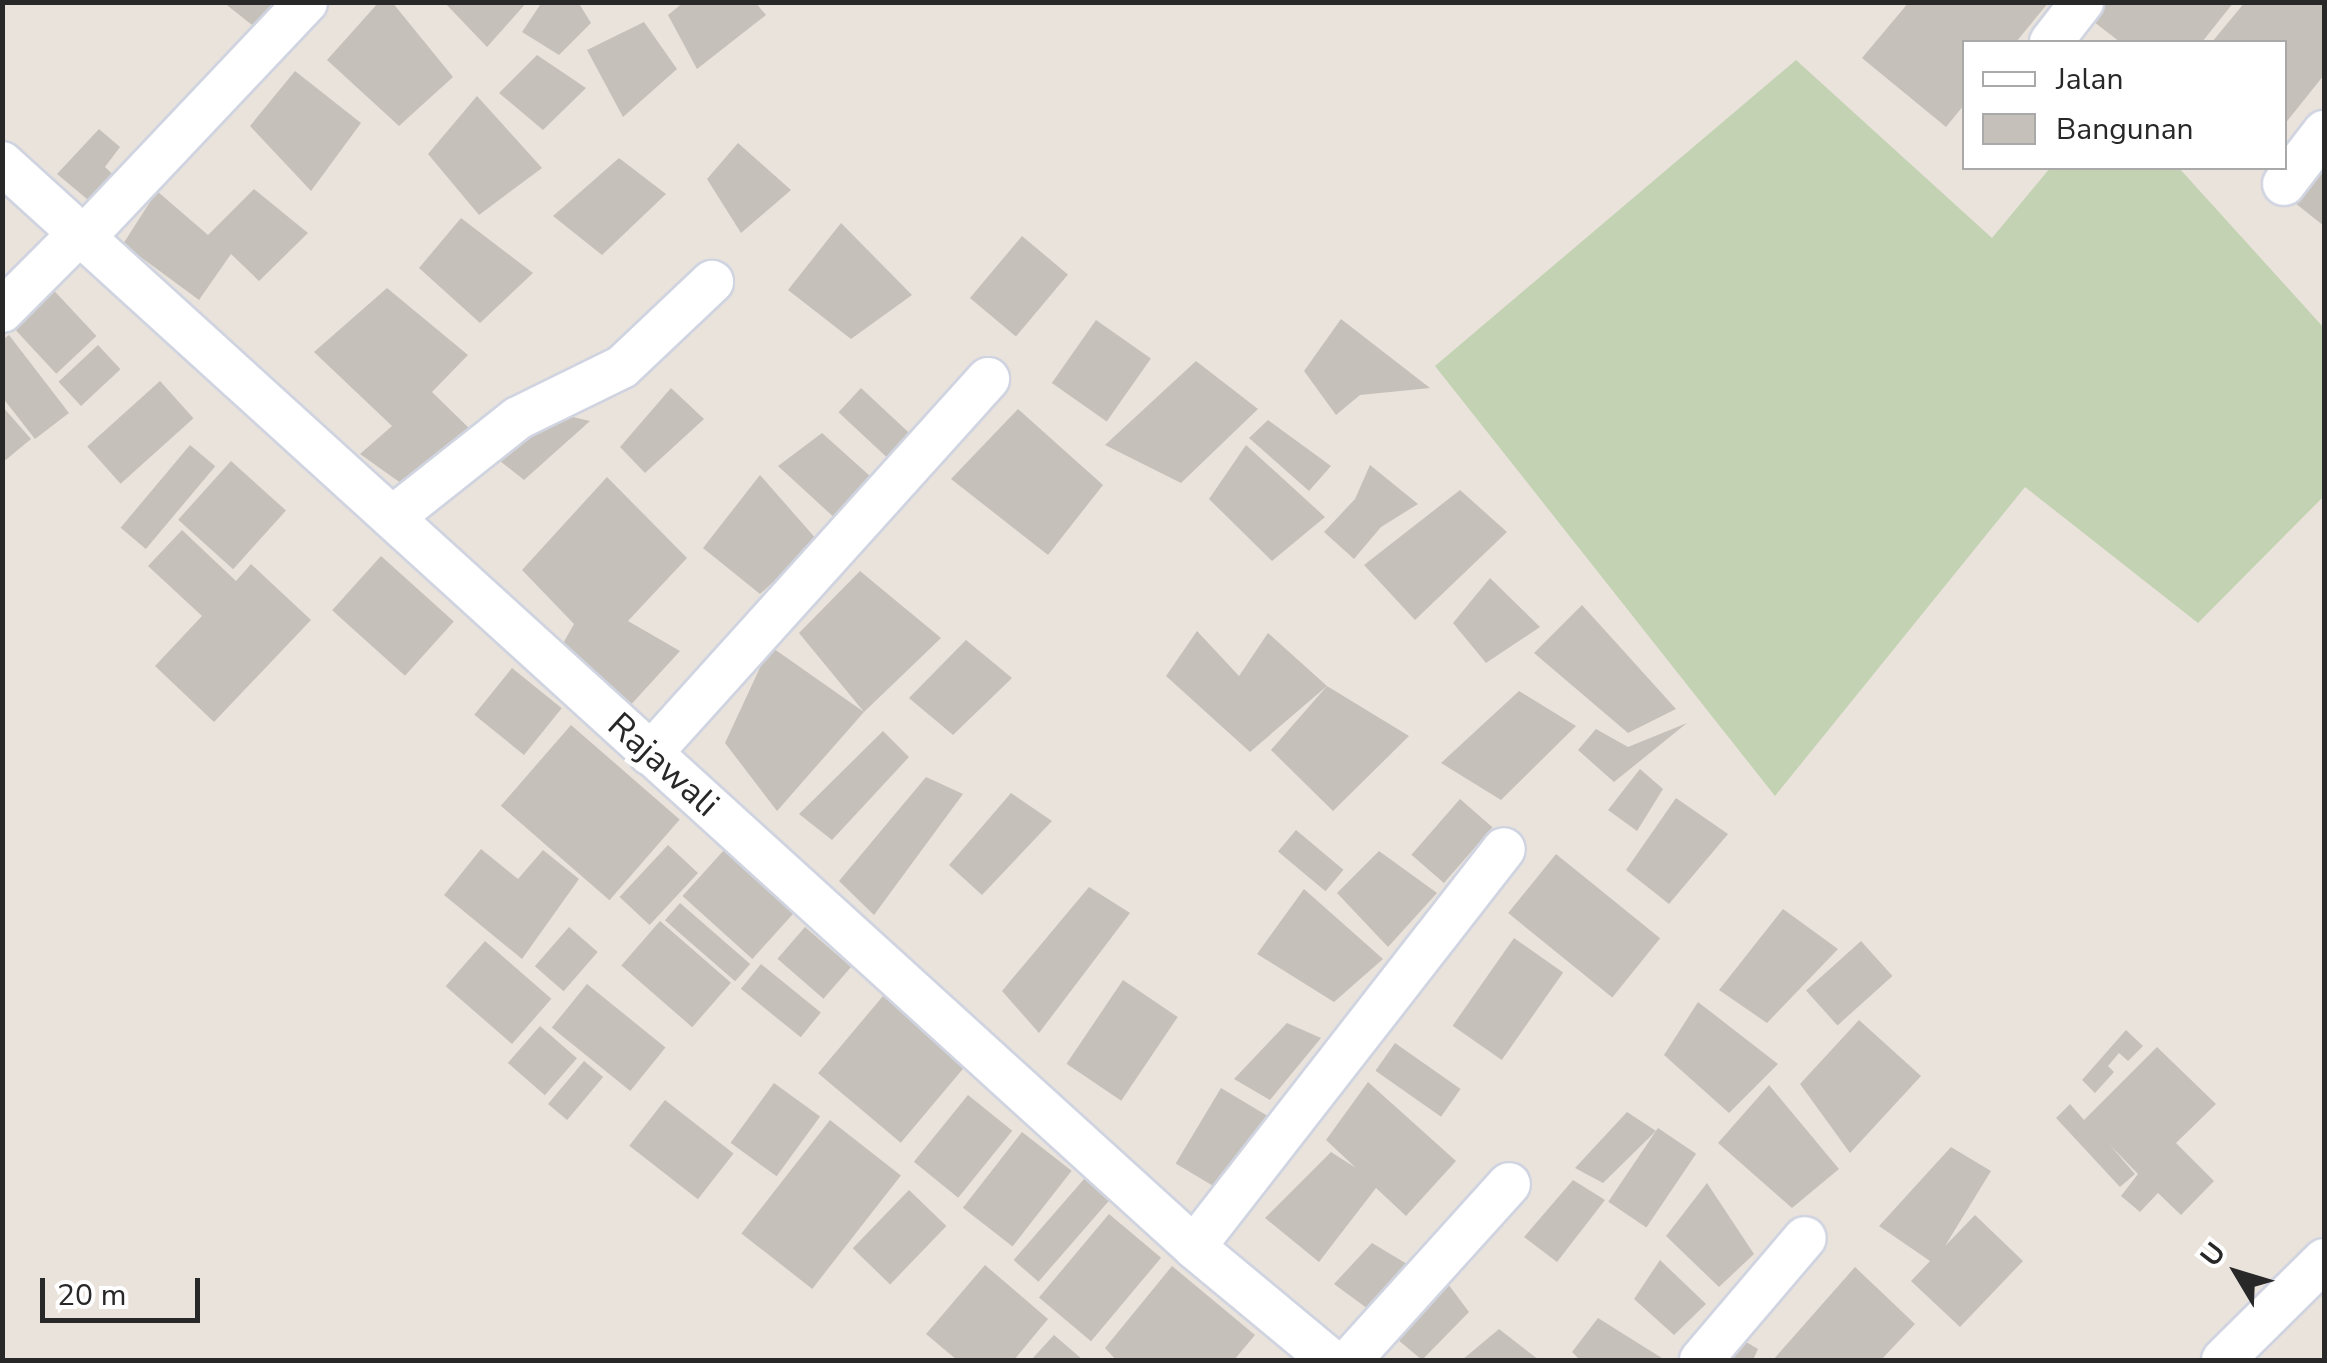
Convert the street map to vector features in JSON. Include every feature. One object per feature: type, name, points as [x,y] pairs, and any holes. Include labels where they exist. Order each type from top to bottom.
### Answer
[{"type":"street","points":[[2,311],[83,234],[306,2]]},
{"type":"street","points":[[2053,40],[2082,2]]},
{"type":"street","points":[[2284,184],[2324,132]]},
{"type":"street","name":"Rajawali","points":[[2,163],[1194,1246],[1330,1360]]},
{"type":"street","points":[[394,517],[518,418],[622,367],[712,282]]},
{"type":"street","points":[[650,754],[988,379]]},
{"type":"street","points":[[1194,1246],[1504,849]]},
{"type":"street","points":[[1350,1360],[1509,1184]]},
{"type":"street","points":[[1701,1360],[1806,1238]]},
{"type":"street","points":[[2223,1360],[2324,1260]]},
{"type":"green space","points":[[1796,60],[1992,238],[2048,170],[2181,170],[2324,328],[2324,496],[2198,623],[2025,487],[1775,796],[1435,366]]},
{"type":"building","points":[[223,2],[278,2],[252,25]]},
{"type":"building","points":[[379,2],[392,2],[453,77],[399,126],[327,60]]},
{"type":"building","points":[[444,2],[527,2],[487,47]]},
{"type":"building","points":[[542,2],[578,2],[591,23],[559,55],[522,32]]},
{"type":"building","points":[[684,2],[755,2],[766,15],[697,69],[668,15]]},
{"type":"building","points":[[1909,2],[2049,2],[2018,40],[1962,40],[1962,107],[1946,127],[1862,58]]},
{"type":"building","points":[[2095,2],[2234,2],[2204,40],[2117,40],[2085,15]]},
{"type":"building","points":[[2245,2],[2324,2],[2324,75],[2287,121],[2287,40],[2214,40]]},
{"type":"building","points":[[644,22],[677,69],[623,117],[587,50]]},
{"type":"building","points":[[537,55],[586,88],[543,130],[499,93]]},
{"type":"building","points":[[295,71],[361,123],[311,191],[250,126]]},
{"type":"building","points":[[477,96],[542,168],[479,215],[428,154]]},
{"type":"building","points":[[99,129],[120,147],[105,167],[125,186],[99,209],[57,174]]},
{"type":"building","points":[[738,143],[791,190],[741,233],[707,179]]},
{"type":"building","points":[[619,158],[666,194],[602,255],[553,216]]},
{"type":"building","points":[[2324,165],[2324,226],[2295,203]]},
{"type":"building","points":[[254,189],[308,233],[259,281],[231,254],[199,300],[123,244],[157,191],[208,235]]},
{"type":"building","points":[[461,218],[533,273],[480,323],[419,268]]},
{"type":"building","points":[[841,223],[912,295],[851,339],[788,290]]},
{"type":"building","points":[[1022,236],[1068,275],[1016,337],[970,298]]},
{"type":"building","points":[[46,282],[96,336],[56,374],[6,320]]},
{"type":"building","points":[[387,288],[468,355],[432,392],[472,431],[412,491],[360,454],[392,426],[314,352]]},
{"type":"building","points":[[1341,319],[1430,388],[1360,395],[1336,415],[1304,371]]},
{"type":"building","points":[[1096,320],[1151,358],[1107,422],[1052,383]]},
{"type":"building","points":[[9,335],[69,413],[35,439],[2,397],[2,340]]},
{"type":"building","points":[[98,345],[121,369],[81,406],[59,382]]},
{"type":"building","points":[[1196,361],[1258,409],[1181,483],[1105,445]]},
{"type":"building","points":[[160,381],[193,418],[121,484],[87,447]]},
{"type":"building","points":[[671,388],[704,419],[645,473],[620,447]]},
{"type":"building","points":[[861,388],[914,438],[892,462],[838,412]]},
{"type":"building","points":[[2,406],[31,439],[2,463]]},
{"type":"building","points":[[1018,409],[1103,485],[1048,555],[951,479]]},
{"type":"building","points":[[543,410],[590,421],[524,480],[495,457]]},
{"type":"building","points":[[1268,420],[1331,466],[1309,491],[1249,438]]},
{"type":"building","points":[[822,433],[870,476],[838,521],[778,466]]},
{"type":"building","points":[[190,445],[215,466],[146,549],[121,528]]},
{"type":"building","points":[[1246,445],[1325,517],[1272,561],[1209,499]]},
{"type":"building","points":[[231,461],[286,511],[233,569],[178,520]]},
{"type":"building","points":[[1370,465],[1418,504],[1381,527],[1354,559],[1324,532],[1355,499]]},
{"type":"building","points":[[760,475],[818,541],[760,594],[703,548]]},
{"type":"building","points":[[607,477],[687,558],[628,621],[680,651],[627,709],[561,647],[574,624],[522,570]]},
{"type":"building","points":[[1460,490],[1507,532],[1415,620],[1364,565]]},
{"type":"building","points":[[182,530],[236,581],[251,564],[311,620],[214,722],[155,666],[202,616],[148,566]]},
{"type":"building","points":[[381,556],[454,622],[405,676],[332,610]]},
{"type":"building","points":[[860,571],[941,638],[864,712],[799,633]]},
{"type":"building","points":[[1490,578],[1540,627],[1486,663],[1453,623]]},
{"type":"building","points":[[1582,605],[1676,709],[1628,733],[1534,653]]},
{"type":"building","points":[[1197,631],[1239,676],[1268,633],[1327,686],[1250,752],[1166,676]]},
{"type":"building","points":[[966,640],[1012,678],[953,735],[909,698]]},
{"type":"building","points":[[770,646],[864,712],[777,811],[725,743]]},
{"type":"building","points":[[512,668],[562,708],[524,755],[474,715]]},
{"type":"building","points":[[1327,686],[1409,736],[1333,811],[1271,750]]},
{"type":"building","points":[[1519,691],[1576,726],[1501,800],[1441,763]]},
{"type":"building","points":[[1687,723],[1614,782],[1578,750],[1596,729],[1628,747]]},
{"type":"building","points":[[571,725],[680,819],[609,900],[501,806]]},
{"type":"building","points":[[883,731],[909,757],[832,840],[799,814]]},
{"type":"building","points":[[1640,769],[1663,789],[1637,831],[1608,810]]},
{"type":"building","points":[[926,777],[963,794],[874,915],[839,881]]},
{"type":"building","points":[[1011,793],[1052,821],[982,895],[949,865]]},
{"type":"building","points":[[1676,798],[1728,834],[1669,904],[1626,870]]},
{"type":"building","points":[[1460,799],[1492,827],[1444,883],[1411,855]]},
{"type":"building","points":[[1296,830],[1343,870],[1325,891],[1278,851]]},
{"type":"building","points":[[668,845],[698,873],[650,925],[620,897]]},
{"type":"building","points":[[481,849],[518,879],[543,850],[579,879],[522,959],[444,895]]},
{"type":"building","points":[[724,850],[794,913],[752,959],[683,896]]},
{"type":"building","points":[[1379,851],[1437,893],[1388,947],[1337,893]]},
{"type":"building","points":[[1556,854],[1660,938],[1612,997],[1508,913]]},
{"type":"building","points":[[1089,887],[1130,913],[1039,1033],[1002,991]]},
{"type":"building","points":[[1304,889],[1383,959],[1334,1002],[1257,954]]},
{"type":"building","points":[[680,903],[750,964],[735,981],[665,920]]},
{"type":"building","points":[[1783,909],[1838,949],[1767,1023],[1719,990]]},
{"type":"building","points":[[660,921],[731,983],[692,1027],[621,966]]},
{"type":"building","points":[[569,927],[598,952],[564,991],[535,966]]},
{"type":"building","points":[[805,927],[851,967],[823,999],[777,959]]},
{"type":"building","points":[[1514,938],[1563,972],[1502,1060],[1453,1026]]},
{"type":"building","points":[[485,941],[551,999],[512,1044],[446,986]]},
{"type":"building","points":[[1861,941],[1892,976],[1837,1025],[1806,991]]},
{"type":"building","points":[[761,964],[821,1012],[801,1037],[741,989]]},
{"type":"building","points":[[1123,980],[1178,1017],[1121,1101],[1067,1064]]},
{"type":"building","points":[[587,984],[665,1048],[630,1091],[552,1028]]},
{"type":"building","points":[[883,996],[966,1065],[901,1143],[818,1073]]},
{"type":"building","points":[[1698,1002],[1778,1064],[1729,1113],[1664,1055]]},
{"type":"building","points":[[1859,1020],[1921,1076],[1850,1153],[1800,1084]]},
{"type":"building","points":[[1287,1023],[1321,1038],[1270,1100],[1234,1079]]},
{"type":"building","points":[[540,1026],[577,1058],[545,1095],[508,1063]]},
{"type":"building","points":[[2126,1030],[2143,1046],[2128,1061],[2119,1053],[2108,1066],[2114,1072],[2095,1093],[2082,1080]]},
{"type":"building","points":[[1395,1043],[1461,1089],[1441,1117],[1375,1071]]},
{"type":"building","points":[[2157,1047],[2216,1104],[2176,1143],[2214,1181],[2181,1215],[2158,1193],[2140,1212],[2121,1196],[2138,1174],[2109,1144],[2135,1174],[2120,1187],[2056,1118],[2070,1104],[2084,1120]]},
{"type":"building","points":[[584,1061],[603,1077],[567,1120],[548,1104]]},
{"type":"building","points":[[1368,1082],[1456,1161],[1406,1216],[1376,1188],[1319,1262],[1265,1218],[1331,1152],[1356,1168],[1326,1140]]},
{"type":"building","points":[[774,1083],[820,1117],[777,1176],[731,1143]]},
{"type":"building","points":[[1769,1085],[1839,1169],[1792,1208],[1718,1143]]},
{"type":"building","points":[[1221,1088],[1269,1117],[1224,1192],[1176,1163]]},
{"type":"building","points":[[968,1095],[1012,1131],[958,1198],[914,1162]]},
{"type":"building","points":[[665,1100],[734,1154],[698,1199],[629,1146]]},
{"type":"building","points":[[1627,1112],[1656,1131],[1603,1183],[1575,1168]]},
{"type":"building","points":[[830,1120],[901,1175],[812,1289],[741,1233]]},
{"type":"building","points":[[1658,1128],[1696,1154],[1646,1228],[1608,1202]]},
{"type":"building","points":[[1022,1132],[1072,1171],[1013,1246],[963,1208]]},
{"type":"building","points":[[1951,1147],[1991,1171],[1945,1246],[1975,1215],[2023,1261],[1960,1327],[1911,1281],[1930,1261],[1879,1226]]},
{"type":"building","points":[[1091,1171],[1116,1193],[1038,1282],[1014,1260]]},
{"type":"building","points":[[1573,1180],[1605,1200],[1557,1262],[1524,1237]]},
{"type":"building","points":[[1707,1183],[1754,1254],[1719,1287],[1666,1236]]},
{"type":"building","points":[[909,1190],[946,1226],[890,1284],[853,1248]]},
{"type":"building","points":[[1109,1214],[1161,1258],[1091,1341],[1039,1297]]},
{"type":"building","points":[[1372,1243],[1422,1273],[1379,1317],[1334,1284]]},
{"type":"building","points":[[1660,1260],[1706,1304],[1674,1335],[1634,1299]]},
{"type":"building","points":[[985,1265],[1048,1319],[1014,1360],[957,1360],[926,1334]]},
{"type":"building","points":[[1172,1266],[1255,1335],[1234,1360],[1116,1360],[1105,1348]]},
{"type":"building","points":[[1855,1267],[1915,1324],[1881,1360],[1773,1360]]},
{"type":"building","points":[[1442,1276],[1469,1312],[1422,1360],[1385,1329]]},
{"type":"building","points":[[1598,1318],[1665,1360],[1580,1360],[1572,1352]]},
{"type":"building","points":[[1499,1329],[1539,1360],[1462,1360]]},
{"type":"building","points":[[1054,1335],[1083,1360],[1031,1360]]},
{"type":"building","points":[[1741,1339],[1758,1349],[1753,1360],[1717,1360]]}]
